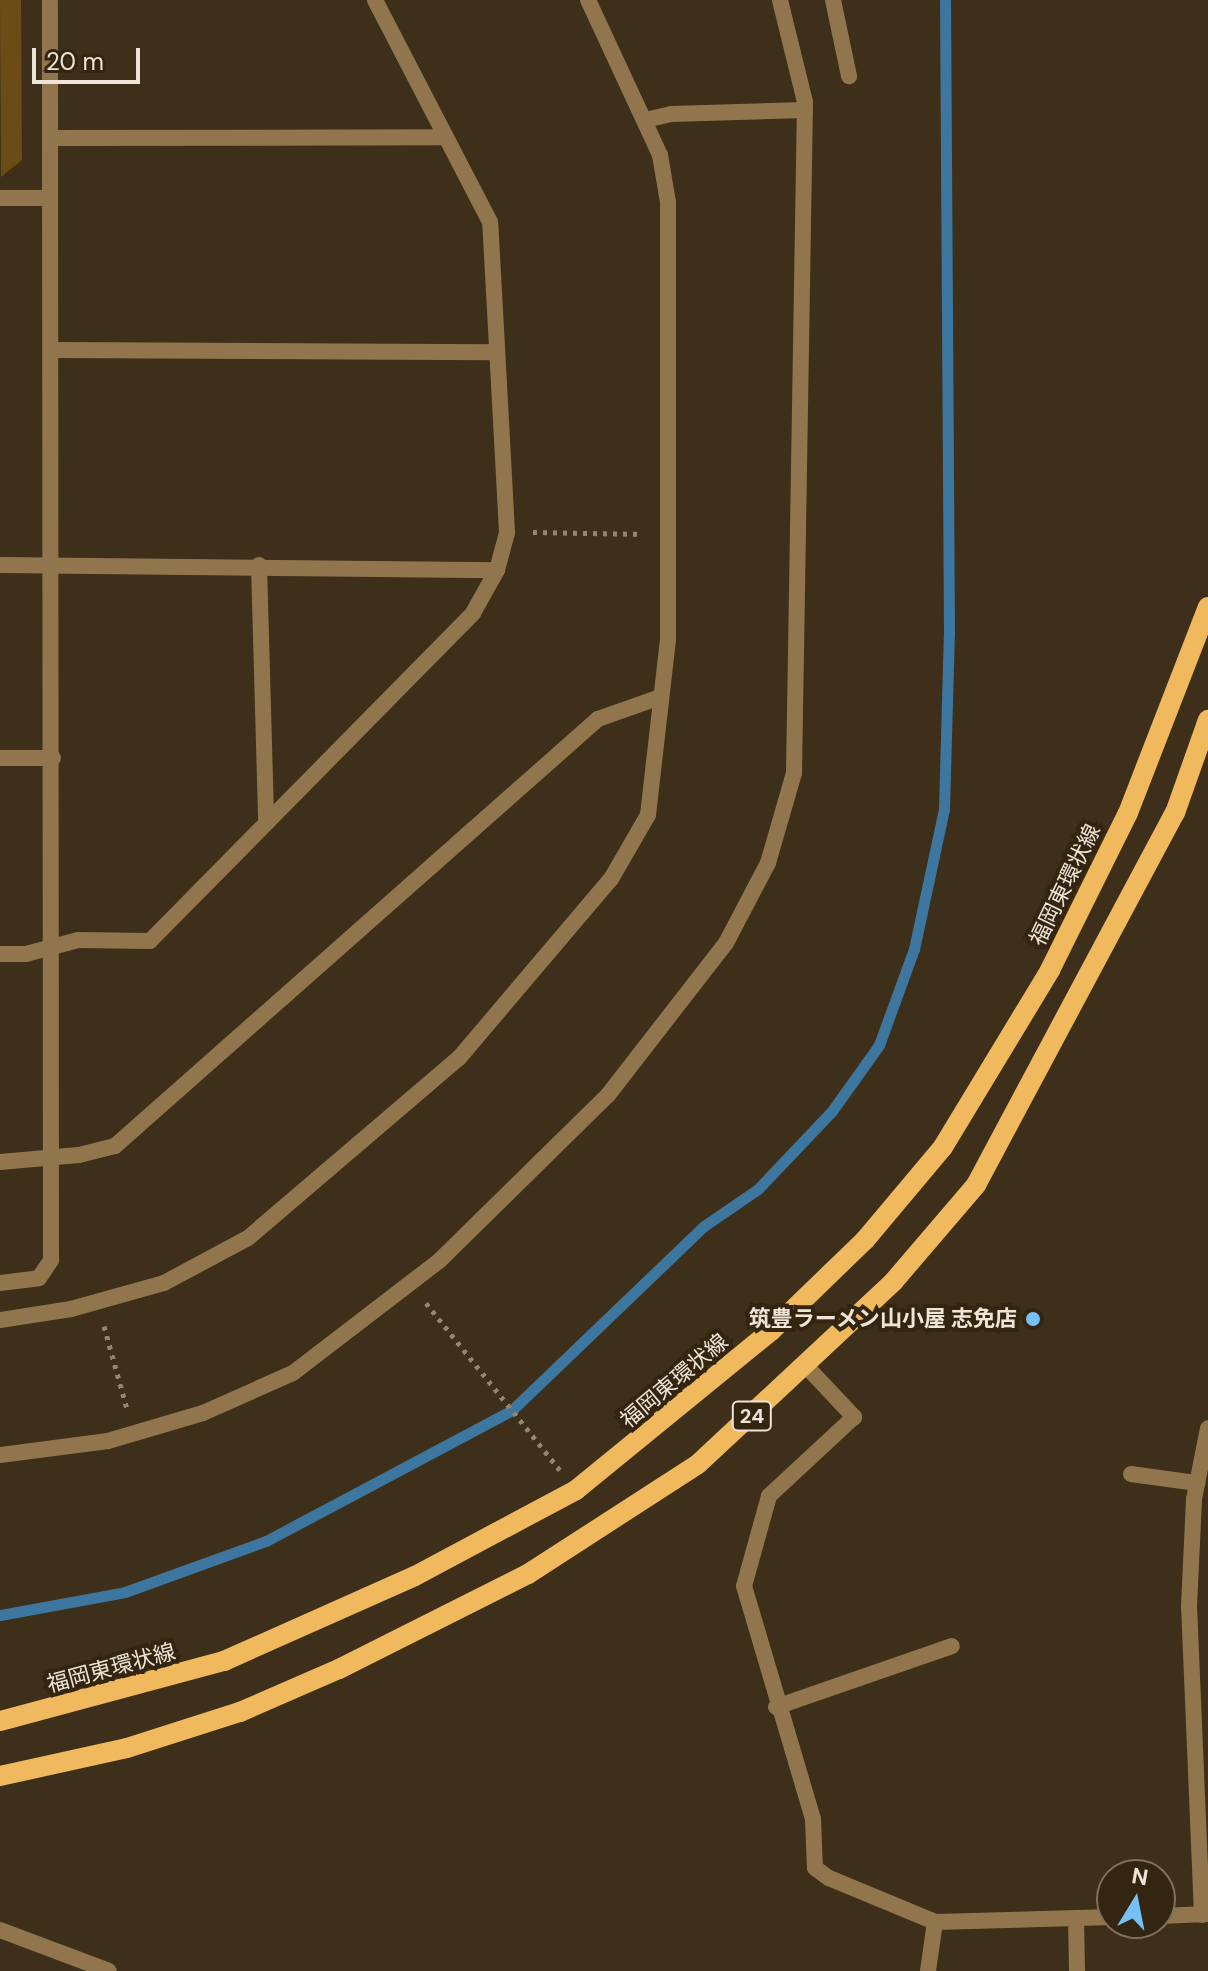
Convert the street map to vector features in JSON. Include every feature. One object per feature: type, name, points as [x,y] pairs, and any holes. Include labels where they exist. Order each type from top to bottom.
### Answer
[{"type":"main road","name":"福岡東環状線","points":[[0,1721],[224,1661],[338,1614],[576,1490],[671,1418],[771,1331],[865,1240],[943,1147],[1050,970],[1128,813],[1208,607]]},
{"type":"main road","name":"24","points":[[0,1776],[127,1748],[240,1712],[433,1624],[528,1574],[698,1464],[807,1367],[894,1281],[976,1185],[1175,813],[1208,720]]},
{"type":"street","points":[[0,1283],[39,1278],[51,1260],[53,350],[50,0]]},
{"type":"street","points":[[0,954],[26,954],[52,943],[150,941],[473,613],[497,570],[507,532],[493,352],[490,222],[375,0]]},
{"type":"street","points":[[0,1320],[97,1302],[164,1283],[248,1238],[459,1058],[611,879],[648,815],[668,640],[668,202],[660,155],[588,0]]},
{"type":"street","points":[[0,1455],[134,1434],[203,1413],[293,1373],[410,1284],[608,1095],[726,943],[768,863],[794,773],[805,110],[780,0]]},
{"type":"street","points":[[833,0],[849,76]]},
{"type":"street","points":[[645,120],[671,114],[805,110]]},
{"type":"street","points":[[50,138],[445,137]]},
{"type":"street","points":[[0,198],[50,198]]},
{"type":"street","points":[[53,350],[493,352]]},
{"type":"street","points":[[0,565],[259,565],[497,570]]},
{"type":"street","points":[[259,565],[266,823]]},
{"type":"street","points":[[0,1162],[49,1160],[115,1146],[598,719],[660,697]]},
{"type":"street","points":[[0,758],[53,758]]},
{"type":"street","points":[[807,1367],[854,1417],[769,1496],[759,1518],[744,1586],[776,1707],[813,1819],[815,1868],[829,1878],[935,1922],[1096,1917]]},
{"type":"street","points":[[1176,1915],[1205,1914],[1189,1606],[1197,1483],[1208,1428]]},
{"type":"street","points":[[1131,1474],[1197,1483]]},
{"type":"street","points":[[776,1707],[952,1646]]},
{"type":"street","points":[[1076,1918],[1077,1971]]},
{"type":"street","points":[[928,1971],[935,1922]]},
{"type":"street","points":[[0,1930],[109,1971]]},
{"type":"path","points":[[507,532],[668,534]]},
{"type":"path","points":[[410,1284],[576,1490]]},
{"type":"path","points":[[97,1302],[134,1434]]},
{"type":"shaded area","points":[[0,0],[21,0],[22,160],[1,177]]},
{"type":"waterway","points":[[0,1615],[125,1592],[266,1541],[512,1410],[704,1226],[758,1189],[832,1111],[879,1045],[914,949],[944,809],[949,634],[945,0]]},
{"type":"place","name":"筑豊ラーメン山小屋 志免店","points":[[1033,1319]]}]
